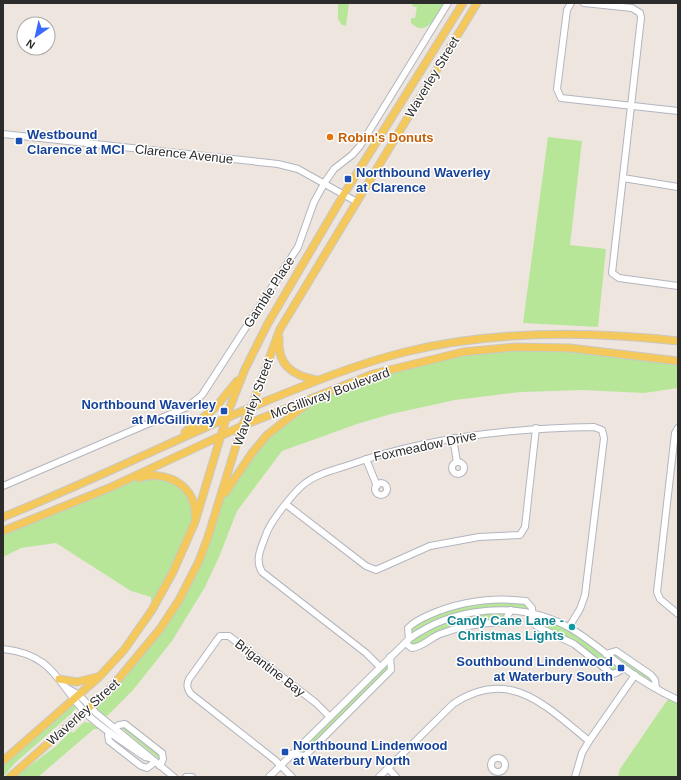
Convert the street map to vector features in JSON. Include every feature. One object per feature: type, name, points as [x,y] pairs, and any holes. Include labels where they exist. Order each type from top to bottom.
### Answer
[{"type":"main road","name":"Waverley Street","points":[[3,761],[99,677],[124,650],[152,610],[173,572],[195,522],[226,417],[245,369],[267,325],[344,194],[463,3]]},
{"type":"main road","name":"Waverley Street","points":[[10,777],[110,689],[160,629],[179,600],[198,561],[220,502],[242,426],[251,408],[280,329],[476,3]]},
{"type":"main road","points":[[280,329],[278,350],[283,362],[292,371],[305,378],[316,380]]},
{"type":"main road","name":"McGillivray Boulevard","points":[[3,517],[126,464],[226,417],[316,380],[405,352],[470,341],[540,333],[640,337],[678,341]]},
{"type":"main road","name":"McGillivray Boulevard","points":[[3,531],[109,488],[221,438],[242,426],[373,374],[463,352],[516,347],[570,348],[678,361]]},
{"type":"main road","points":[[171,442],[215,408],[245,369]]},
{"type":"main road","points":[[220,502],[252,453],[268,435],[321,394]]},
{"type":"main road","points":[[109,488],[144,476],[164,476],[174,479],[187,489],[192,497],[195,508],[195,522]]},
{"type":"main road","points":[[59,679],[77,682],[99,677]]},
{"type":"street","name":"Gamble Place","points":[[3,486],[196,402],[211,383],[298,247],[314,202],[325,182],[334,169],[352,155],[360,146],[448,3]]},
{"type":"street","points":[[571,3],[567,10],[558,94],[561,98],[568,100],[678,111]]},
{"type":"street","points":[[584,3],[632,8],[640,13],[612,273],[619,278],[678,286]]},
{"type":"street","name":"Clarence Avenue","points":[[3,134],[278,164],[298,168],[325,182],[357,202]]},
{"type":"street","points":[[623,178],[678,186]]},
{"type":"street","name":"Foxmeadow Drive","points":[[380,667],[366,653],[262,572],[258,565],[258,558],[269,528],[298,490],[312,479],[366,459],[453,438],[536,428],[594,427],[602,430],[604,433],[585,595],[580,609],[569,627]]},
{"type":"street","points":[[287,505],[366,566],[376,570],[430,546],[479,536],[520,535],[525,527],[536,428]]},
{"type":"street","points":[[678,428],[675,433],[657,592],[660,599],[678,614]]},
{"type":"street","points":[[453,438],[457,462]]},
{"type":"street","points":[[366,459],[377,486]]},
{"type":"street","points":[[511,610],[504,622],[468,625],[438,634],[417,648],[412,648],[407,641],[408,628],[411,625],[438,611],[469,602],[484,600],[526,602],[532,608],[533,623],[538,627],[574,644],[612,674],[624,668]]},
{"type":"street","points":[[269,777],[407,641],[422,629],[441,620],[461,614],[482,611],[511,610],[533,614],[569,627],[624,668],[678,700]]},
{"type":"street","name":"Brigantine Bay","points":[[280,766],[191,694],[187,689],[189,679],[220,636],[229,636],[235,640],[316,703],[330,717]]},
{"type":"street","points":[[3,649],[23,652],[39,659],[110,733],[145,757],[155,762]]},
{"type":"street","points":[[606,654],[616,651],[640,667],[654,677],[656,688]]},
{"type":"street","points":[[291,754],[305,756],[391,670],[390,657]]},
{"type":"street","points":[[575,777],[582,753],[589,741],[635,675]]},
{"type":"street","points":[[379,777],[452,704],[467,695],[489,689],[513,690],[534,698],[589,741]]},
{"type":"street","points":[[88,709],[146,752],[155,762],[174,777]]},
{"type":"street","points":[[110,733],[108,735],[109,742],[141,766],[146,768],[163,759],[162,753],[125,724],[119,725],[115,728]]},
{"type":"street","points":[[280,766],[292,777]]},
{"type":"street","points":[[388,768],[396,777]]},
{"type":"street","points":[[186,777],[192,777]]},
{"type":"green space","points":[[338,3],[349,3],[346,26],[342,25],[338,19]]},
{"type":"green space","points":[[413,3],[444,3],[431,23],[427,27],[422,28],[411,23],[411,18],[415,18],[417,7],[412,6]]},
{"type":"green space","points":[[548,137],[582,141],[570,245],[606,249],[598,327],[523,323]]},
{"type":"green space","points":[[516,347],[678,361],[678,388],[644,393],[583,390],[521,392],[455,400],[391,414],[357,424],[282,451],[237,511],[219,557],[205,587],[172,641],[133,690],[104,719],[88,709],[160,629],[199,561],[220,501],[267,435],[321,394],[373,374],[463,352]]},
{"type":"green space","points":[[144,476],[164,476],[187,489],[195,522],[152,610],[151,597],[131,591],[56,543],[21,548],[3,557],[3,531]]},
{"type":"green space","points":[[505,602],[527,604],[533,614],[511,611],[508,619],[439,634],[417,648],[405,643],[409,631],[427,617],[468,606]]},
{"type":"green space","points":[[533,614],[569,627],[606,654],[614,650],[651,675],[656,688],[624,668],[616,673],[533,623]]},
{"type":"green space","points":[[390,657],[392,665],[305,756],[291,754]]},
{"type":"green space","points":[[670,696],[678,700],[678,777],[618,777],[620,769]]},
{"type":"green space","points":[[74,705],[76,708],[72,713],[15,763],[3,777],[3,764]]},
{"type":"green space","points":[[84,722],[90,723],[99,729],[94,729],[38,777],[15,777],[56,746],[71,731],[73,733]]},
{"type":"green space","points":[[125,726],[159,753],[160,760],[120,727]]},
{"type":"place","name":"Robin's Donuts","points":[[330,137]]},
{"type":"place","name":"Westbound Clarence at MCI","points":[[19,141]]},
{"type":"place","name":"Northbound Waverley at Clarence","points":[[348,179]]},
{"type":"place","name":"Northbound Waverley at McGillivray","points":[[224,411]]},
{"type":"place","name":"Candy Cane Lane - Christmas Lights","points":[[572,627]]},
{"type":"place","name":"Southbound Lindenwood at Waterbury South","points":[[621,668]]},
{"type":"place","name":"Northbound Lindenwood at Waterbury North","points":[[285,752]]}]
